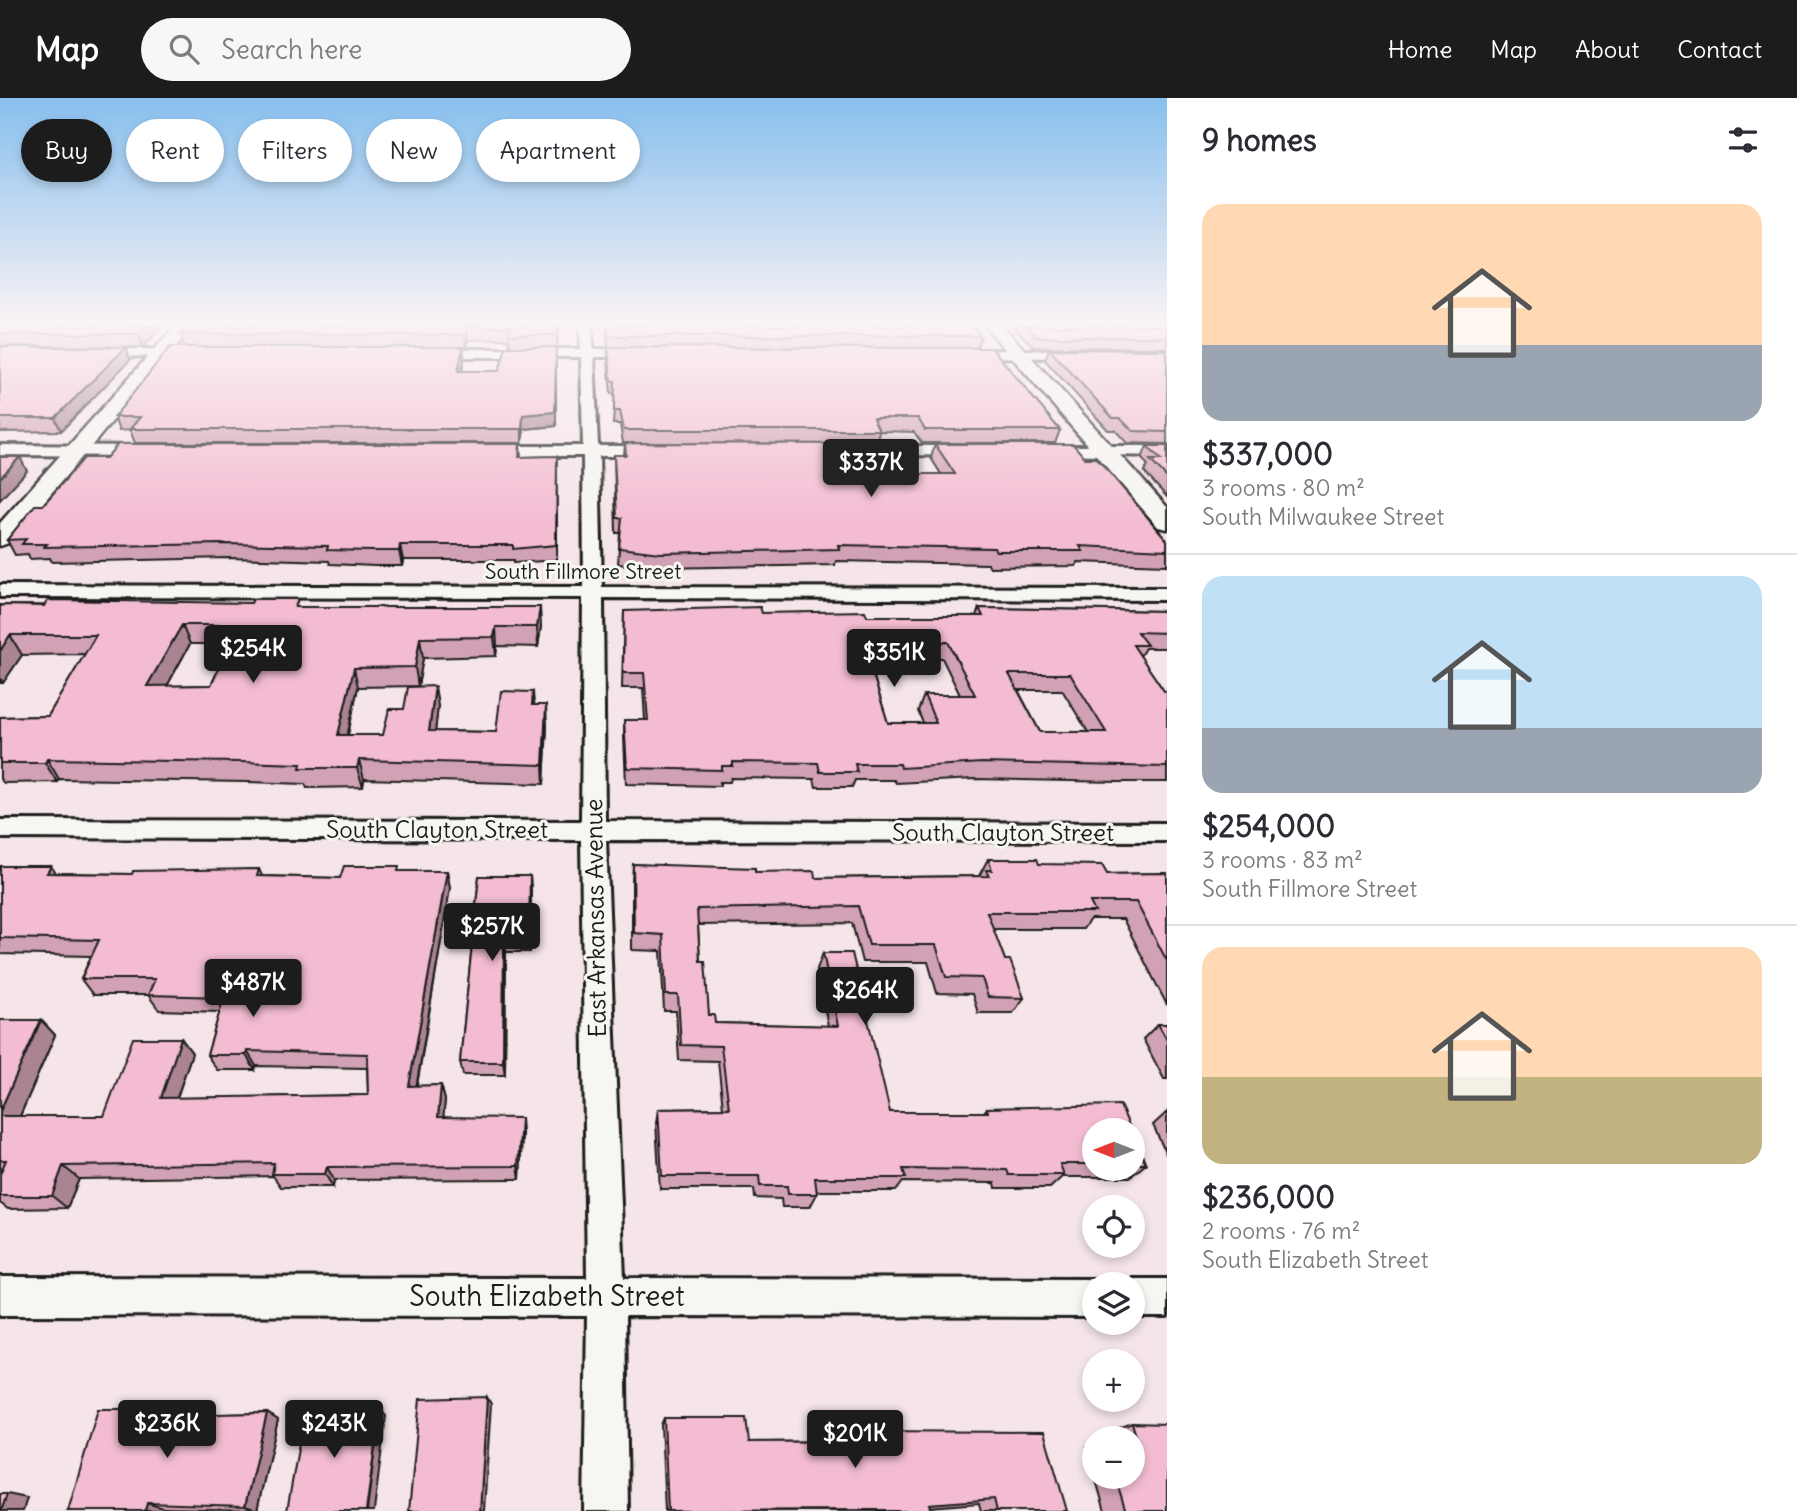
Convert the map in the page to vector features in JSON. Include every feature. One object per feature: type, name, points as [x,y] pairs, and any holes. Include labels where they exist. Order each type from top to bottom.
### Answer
[{"type":"street","points":[[0,538],[128,391]]},
{"type":"street","name":"East Arkansas Avenue","points":[[587,391],[593,594],[593,829],[606,1296],[606,1511]]},
{"type":"street","points":[[1050,391],[1167,522]]},
{"type":"street","points":[[0,450],[159,451]]},
{"type":"street","points":[[477,450],[672,451]]},
{"type":"street","points":[[839,451],[978,451]]},
{"type":"street","points":[[1034,451],[1167,451]]},
{"type":"street","name":"South Fillmore Street","points":[[0,591],[1167,594]]},
{"type":"street","name":"South Clayton Street","points":[[0,829],[1167,832]]},
{"type":"street","name":"South Elizabeth Street","points":[[0,1296],[1082,1298]]},
{"type":"street","points":[[1145,1298],[1167,1298]]},
{"type":"building","points":[[0,391],[82,391],[55,418],[0,418]]},
{"type":"building","points":[[135,391],[555,391],[555,412],[523,415],[522,429],[130,429],[140,417],[114,417]]},
{"type":"building","points":[[615,391],[1028,391],[1060,430],[925,430],[918,418],[873,418],[879,430],[624,430],[620,411],[614,411]]},
{"type":"building","points":[[1088,391],[1167,391],[1167,432],[1133,431],[1120,418],[1113,418]]},
{"type":"building","points":[[625,443],[886,444],[901,474],[955,474],[935,444],[1073,444],[1085,458],[1097,458],[1167,540],[1167,550],[1080,546],[1083,551],[996,551],[994,548],[838,545],[839,549],[660,553],[619,548],[622,518],[617,518],[614,455],[626,455]]},
{"type":"building","points":[[118,444],[520,444],[519,457],[557,456],[556,545],[513,549],[513,545],[400,545],[399,551],[372,551],[327,550],[328,546],[224,544],[44,547],[47,544],[22,544],[26,539],[7,540],[35,505],[43,505],[84,458],[106,458]]},
{"type":"building","points":[[1147,446],[1167,446],[1167,478],[1150,460],[1161,460]]},
{"type":"building","points":[[0,457],[20,457],[0,478]]},
{"type":"building","points":[[253,599],[298,599],[295,607],[540,607],[537,627],[496,627],[494,637],[420,638],[415,667],[354,668],[338,735],[383,735],[389,709],[404,709],[408,687],[435,686],[429,731],[496,732],[501,691],[533,692],[532,705],[546,705],[543,765],[359,760],[357,768],[300,768],[301,764],[239,762],[47,759],[45,763],[0,763],[0,717],[48,716],[96,635],[10,635],[0,651],[0,605],[44,606],[48,600],[251,603]],"holes":[[[182,625],[240,625],[211,685],[147,686]]]},
{"type":"building","points":[[760,607],[762,613],[865,611],[867,616],[983,616],[979,608],[1167,611],[1167,633],[1137,632],[1147,645],[1133,645],[1164,691],[1167,691],[1167,767],[982,763],[901,768],[900,764],[855,764],[857,772],[820,772],[818,763],[733,762],[733,766],[722,766],[722,770],[627,768],[624,720],[648,720],[644,673],[623,673],[624,611]],"holes":[[[948,642],[975,695],[924,695],[936,723],[888,723],[863,643]],[[1009,674],[1070,674],[1106,732],[1040,732]]]},
{"type":"building","points":[[988,859],[1037,859],[1039,864],[1102,865],[1107,874],[1167,873],[1167,961],[1136,902],[1090,902],[1095,912],[987,912],[1005,960],[1010,960],[1024,998],[988,997],[982,978],[946,977],[936,945],[869,945],[858,906],[697,909],[700,961],[705,961],[709,1015],[714,1015],[715,1023],[838,1026],[823,953],[852,953],[890,1112],[988,1112],[987,1108],[1120,1105],[1126,1118],[1082,1118],[1082,1164],[1060,1164],[1064,1175],[1009,1175],[1007,1170],[903,1169],[906,1178],[815,1178],[817,1194],[788,1194],[787,1186],[760,1186],[759,1176],[662,1176],[658,1109],[729,1108],[721,1046],[681,1045],[678,995],[666,995],[663,935],[634,933],[633,864],[755,868],[755,872],[814,871],[815,878],[989,876],[986,870],[992,870]]},
{"type":"building","points":[[0,866],[51,866],[47,873],[132,874],[133,871],[259,869],[257,876],[340,878],[344,866],[399,866],[398,871],[447,871],[409,1086],[441,1085],[438,1117],[521,1118],[518,1166],[327,1167],[325,1174],[272,1174],[274,1163],[63,1166],[52,1196],[0,1196],[0,1174],[6,1160],[0,1160],[0,1116],[104,1116],[133,1038],[181,1038],[161,1098],[368,1095],[367,1054],[247,1051],[246,1055],[207,1055],[224,997],[148,995],[155,979],[81,979],[99,940],[0,938]]},
{"type":"building","points":[[479,876],[530,876],[529,937],[504,938],[503,1062],[460,1062]]},
{"type":"building","points":[[0,1020],[41,1020],[0,1111]]},
{"type":"building","points":[[1158,1024],[1167,1024],[1167,1040]]},
{"type":"building","points":[[487,1397],[480,1511],[409,1511],[420,1399]]},
{"type":"building","points":[[98,1409],[170,1409],[169,1415],[267,1413],[245,1506],[147,1503],[145,1511],[68,1511]]},
{"type":"building","points":[[305,1409],[380,1409],[366,1511],[287,1511]]},
{"type":"building","points":[[664,1418],[746,1418],[749,1442],[871,1441],[869,1431],[1044,1432],[1067,1511],[997,1511],[994,1499],[929,1504],[931,1511],[668,1511]]},
{"type":"building","points":[[1132,1423],[1167,1424],[1167,1511],[1126,1511],[1119,1489],[1145,1489],[1145,1426],[1133,1426]]},
{"type":"building","points":[[0,1494],[7,1494],[1,1511],[0,1511]]}]
